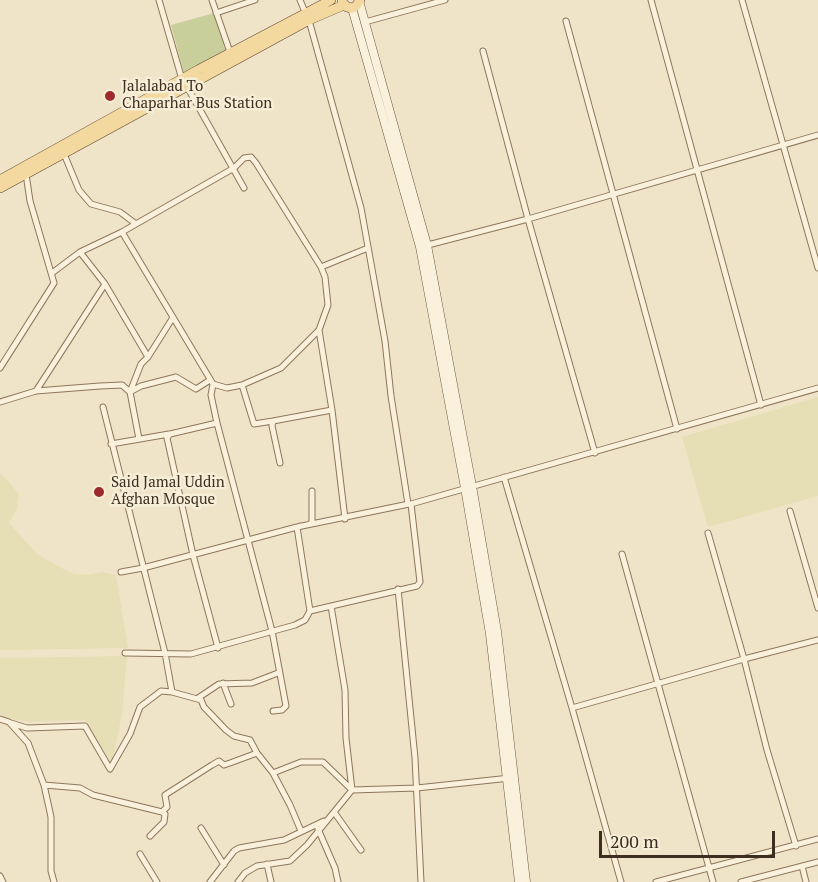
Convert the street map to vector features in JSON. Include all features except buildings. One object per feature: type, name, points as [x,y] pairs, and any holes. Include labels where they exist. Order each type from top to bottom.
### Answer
[{"type":"main road","points":[[0,180],[232,57],[307,16],[331,0]]},
{"type":"main road","points":[[307,16],[351,3]]},
{"type":"main road","points":[[0,188],[64,154],[185,82]]},
{"type":"street","points":[[159,0],[185,82],[244,188]]},
{"type":"street","points":[[212,0],[232,57]]},
{"type":"street","points":[[216,14],[255,0]]},
{"type":"street","points":[[300,0],[307,16],[361,208],[385,340],[391,396],[410,504],[420,582],[417,586],[310,611]]},
{"type":"street","points":[[365,22],[445,0]]},
{"type":"street","points":[[651,0],[761,405]]},
{"type":"street","points":[[741,0],[818,268]]},
{"type":"street","points":[[351,3],[365,22],[424,246],[497,631],[519,882]]},
{"type":"street","points":[[351,3],[424,246]]},
{"type":"street","points":[[566,21],[677,429]]},
{"type":"street","points":[[483,51],[595,453]]},
{"type":"street","points":[[424,246],[528,219],[818,135]]},
{"type":"street","points":[[64,154],[79,189],[91,204],[120,212],[136,224]]},
{"type":"street","points":[[52,273],[80,252],[122,232],[234,168],[244,158],[251,157],[254,160],[325,277],[328,297],[326,313],[320,330],[281,368],[242,385],[227,388],[211,382],[196,389],[176,377],[141,386],[130,392]]},
{"type":"street","points":[[0,368],[54,283],[30,201],[26,174]]},
{"type":"street","points":[[122,232],[211,382],[217,423],[272,631],[278,673],[286,706],[282,710],[273,711]]},
{"type":"street","points":[[321,267],[368,248]]},
{"type":"street","points":[[80,252],[105,284],[148,357]]},
{"type":"street","points":[[36,391],[105,284]]},
{"type":"street","points":[[139,440],[130,392],[141,363],[148,357],[172,319]]},
{"type":"street","points":[[320,330],[345,519]]},
{"type":"street","points":[[0,402],[36,391],[122,385],[130,392]]},
{"type":"street","points":[[242,385],[254,424],[332,411]]},
{"type":"street","points":[[297,527],[410,504],[818,388]]},
{"type":"street","points":[[103,407],[165,652],[172,692]]},
{"type":"street","points":[[273,421],[272,426],[280,463]]},
{"type":"street","points":[[111,444],[217,423]]},
{"type":"street","points":[[170,434],[167,438],[193,555],[218,648]]},
{"type":"street","points":[[504,477],[573,708],[621,882]]},
{"type":"street","points":[[121,572],[312,523],[312,491]]},
{"type":"street","points":[[790,512],[818,609]]},
{"type":"street","points":[[125,653],[191,654],[218,648],[305,620],[310,611],[297,527]]},
{"type":"street","points":[[708,533],[767,750],[796,846]]},
{"type":"street","points":[[622,554],[713,882]]},
{"type":"street","points":[[398,589],[417,788],[421,882]]},
{"type":"street","points":[[238,882],[245,873],[257,866],[290,861],[307,845],[352,789],[346,738],[345,690],[331,606]]},
{"type":"street","points":[[573,708],[818,640]]},
{"type":"street","points":[[190,698],[201,698],[209,689],[223,683],[252,682],[278,673]]},
{"type":"street","points":[[223,683],[231,704]]},
{"type":"street","points":[[0,718],[27,728],[85,726],[110,769],[129,734],[140,707],[160,692],[172,692],[201,700],[204,707],[226,730],[250,740],[273,773],[301,831]]},
{"type":"street","points":[[9,722],[28,743],[44,785],[51,817],[51,871],[54,882]]},
{"type":"street","points":[[162,812],[167,807],[165,795],[212,765],[219,761],[224,765],[257,753]]},
{"type":"street","points":[[273,773],[301,762],[323,762],[352,789],[417,788],[511,778]]},
{"type":"street","points":[[511,778],[526,882]]},
{"type":"street","points":[[44,785],[80,788],[93,795],[162,812],[165,814],[164,822],[150,836]]},
{"type":"street","points":[[334,812],[361,850]]},
{"type":"street","points":[[210,882],[234,850],[284,840],[325,820]]},
{"type":"street","points":[[201,828],[224,865]]},
{"type":"street","points":[[318,829],[335,868],[338,882]]},
{"type":"street","points":[[656,882],[818,840]]},
{"type":"street","points":[[140,854],[157,882]]},
{"type":"street","points":[[741,882],[818,862]]},
{"type":"street","points":[[267,864],[271,882]]},
{"type":"street","points":[[802,866],[806,882]]},
{"type":"street","points":[[0,876],[3,882]]},
{"type":"shaded area","points":[[818,397],[818,496],[708,527],[682,437]]},
{"type":"shaded area","points":[[0,474],[19,495],[17,508],[9,523],[38,555],[71,573],[85,575],[102,572],[116,575],[128,648],[0,650]]},
{"type":"shaded area","points":[[127,656],[122,714],[112,763],[85,720],[30,722],[7,718],[0,714],[0,658]]},
{"type":"green space","points":[[214,13],[226,53],[184,73],[171,25]]},
{"type":"place","name":"Jalalabad To Chaparhar Bus Station","points":[[110,96]]},
{"type":"place","name":"Said Jamal Uddin Afghan Mosque","points":[[99,492]]}]
